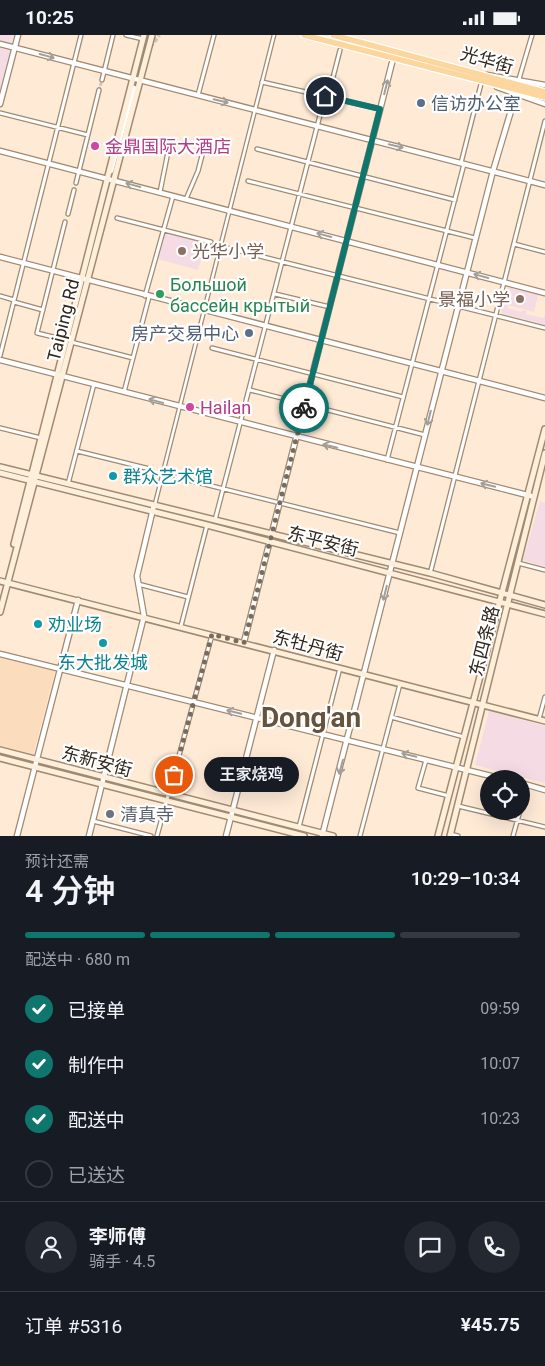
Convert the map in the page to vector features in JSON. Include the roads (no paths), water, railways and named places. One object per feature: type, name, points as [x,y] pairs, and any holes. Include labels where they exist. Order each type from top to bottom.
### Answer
[{"type":"highway","points":[[304,35],[394,54]]},
{"type":"highway","name":"光华街","points":[[333,35],[394,54],[517,87],[545,91]]},
{"type":"highway","points":[[517,87],[545,98]]},
{"type":"main road","name":"Taiping Rd","points":[[0,600],[112,177],[141,80],[152,35]]},
{"type":"main road","name":"Taiping Rd","points":[[112,177],[133,78],[144,37]]},
{"type":"main road","name":"Taiping Rd","points":[[33,478],[41,439],[60,375]]},
{"type":"main road","points":[[438,836],[545,429]]},
{"type":"main road","name":"东四条路","points":[[450,835],[545,453]]},
{"type":"main road","points":[[0,467],[33,478]]},
{"type":"main road","points":[[0,473],[33,478]]},
{"type":"main road","name":"东平安街","points":[[33,478],[68,484],[392,564],[545,605]]},
{"type":"main road","name":"东平安街","points":[[33,478],[153,512],[390,572],[545,614]]},
{"type":"main road","name":"Taiping Rd","points":[[0,612],[4,582]]},
{"type":"main road","name":"东牡丹街","points":[[4,582],[144,616],[542,720]]},
{"type":"main road","name":"东新安街","points":[[0,750],[299,827],[323,835],[333,836]]},
{"type":"main road","name":"东新安街","points":[[0,758],[304,836]]},
{"type":"street","points":[[0,104],[18,35]]},
{"type":"street","points":[[0,356],[81,35]]},
{"type":"street","points":[[102,80],[113,35]]},
{"type":"street","points":[[126,35],[144,37]]},
{"type":"street","points":[[198,95],[214,35]]},
{"type":"street","points":[[89,836],[144,616],[137,584],[139,567],[274,35]]},
{"type":"street","points":[[323,835],[475,239],[532,35]]},
{"type":"street","points":[[0,44],[545,185]]},
{"type":"street","points":[[215,521],[318,126],[340,50]]},
{"type":"street","points":[[244,643],[394,54]]},
{"type":"street","points":[[387,460],[455,200],[483,77],[517,87],[545,104]]},
{"type":"street","points":[[262,82],[380,109]]},
{"type":"street","points":[[517,87],[545,85]]},
{"type":"street","points":[[76,183],[99,89]]},
{"type":"street","points":[[112,177],[135,89]]},
{"type":"street","points":[[0,113],[88,135]]},
{"type":"street","points":[[430,569],[545,121]]},
{"type":"street","points":[[160,192],[170,143]]},
{"type":"street","points":[[186,199],[198,171],[205,144]]},
{"type":"street","points":[[257,149],[455,200]]},
{"type":"street","points":[[0,151],[79,171],[112,177],[173,196],[545,293]]},
{"type":"street","points":[[248,181],[475,239]]},
{"type":"street","points":[[68,214],[74,190]]},
{"type":"street","points":[[124,392],[173,196]]},
{"type":"street","points":[[117,218],[211,242]]},
{"type":"street","points":[[65,222],[37,333],[133,357]]},
{"type":"street","points":[[514,244],[545,252]]},
{"type":"street","points":[[220,246],[545,328]]},
{"type":"street","points":[[0,257],[545,398]]},
{"type":"street","points":[[275,294],[330,307]]},
{"type":"street","points":[[0,296],[43,310]]},
{"type":"street","points":[[212,349],[404,397]]},
{"type":"street","points":[[0,360],[241,423],[535,496]]},
{"type":"street","points":[[68,484],[94,384]]},
{"type":"street","points":[[250,390],[425,435]]},
{"type":"street","points":[[0,428],[41,439]]},
{"type":"street","points":[[77,451],[150,469]]},
{"type":"street","points":[[176,477],[400,533]]},
{"type":"street","points":[[181,626],[207,525]]},
{"type":"street","points":[[518,563],[545,570]]},
{"type":"street","points":[[137,584],[188,597]]},
{"type":"street","points":[[17,836],[78,600]]},
{"type":"street","points":[[157,836],[212,634]]},
{"type":"street","points":[[226,836],[274,650]]},
{"type":"street","points":[[0,654],[480,773]]},
{"type":"street","points":[[299,827],[340,667]]},
{"type":"street","points":[[360,836],[400,683]]},
{"type":"street","points":[[542,720],[545,697]]},
{"type":"street","points":[[391,717],[464,737]]},
{"type":"street","points":[[426,759],[418,788],[448,796]]},
{"type":"street","points":[[530,785],[545,789]]},
{"type":"street","points":[[457,806],[480,811]]},
{"type":"street","points":[[513,836],[517,820],[545,827]]},
{"type":"street","points":[[94,821],[151,836]]},
{"type":"street","points":[[450,835],[458,836]]},
{"type":"tunnel","points":[[137,83],[144,55],[159,35]]},
{"type":"tunnel","points":[[99,90],[102,80]]},
{"type":"place","name":"信访办公室","points":[[421,103]]},
{"type":"place","name":"金鼎国际大酒店","points":[[95,146]]},
{"type":"place","name":"光华小学","points":[[182,251]]},
{"type":"place","name":"Большой бассейн крытый","points":[[160,294]]},
{"type":"place","name":"景福小学","points":[[520,299]]},
{"type":"place","name":"房产交易中心","points":[[249,333]]},
{"type":"place","name":"Hailan","points":[[190,407]]},
{"type":"place","name":"群众艺术馆","points":[[113,476]]},
{"type":"place","name":"劝业场","points":[[38,624]]},
{"type":"place","name":"东大批发城","points":[[103,643]]},
{"type":"place","name":"王家烧鸡","points":[[174,775]]},
{"type":"place","name":"清真寺","points":[[110,814]]},
{"type":"district","name":"Dong'an","points":[[311,717]]}]
